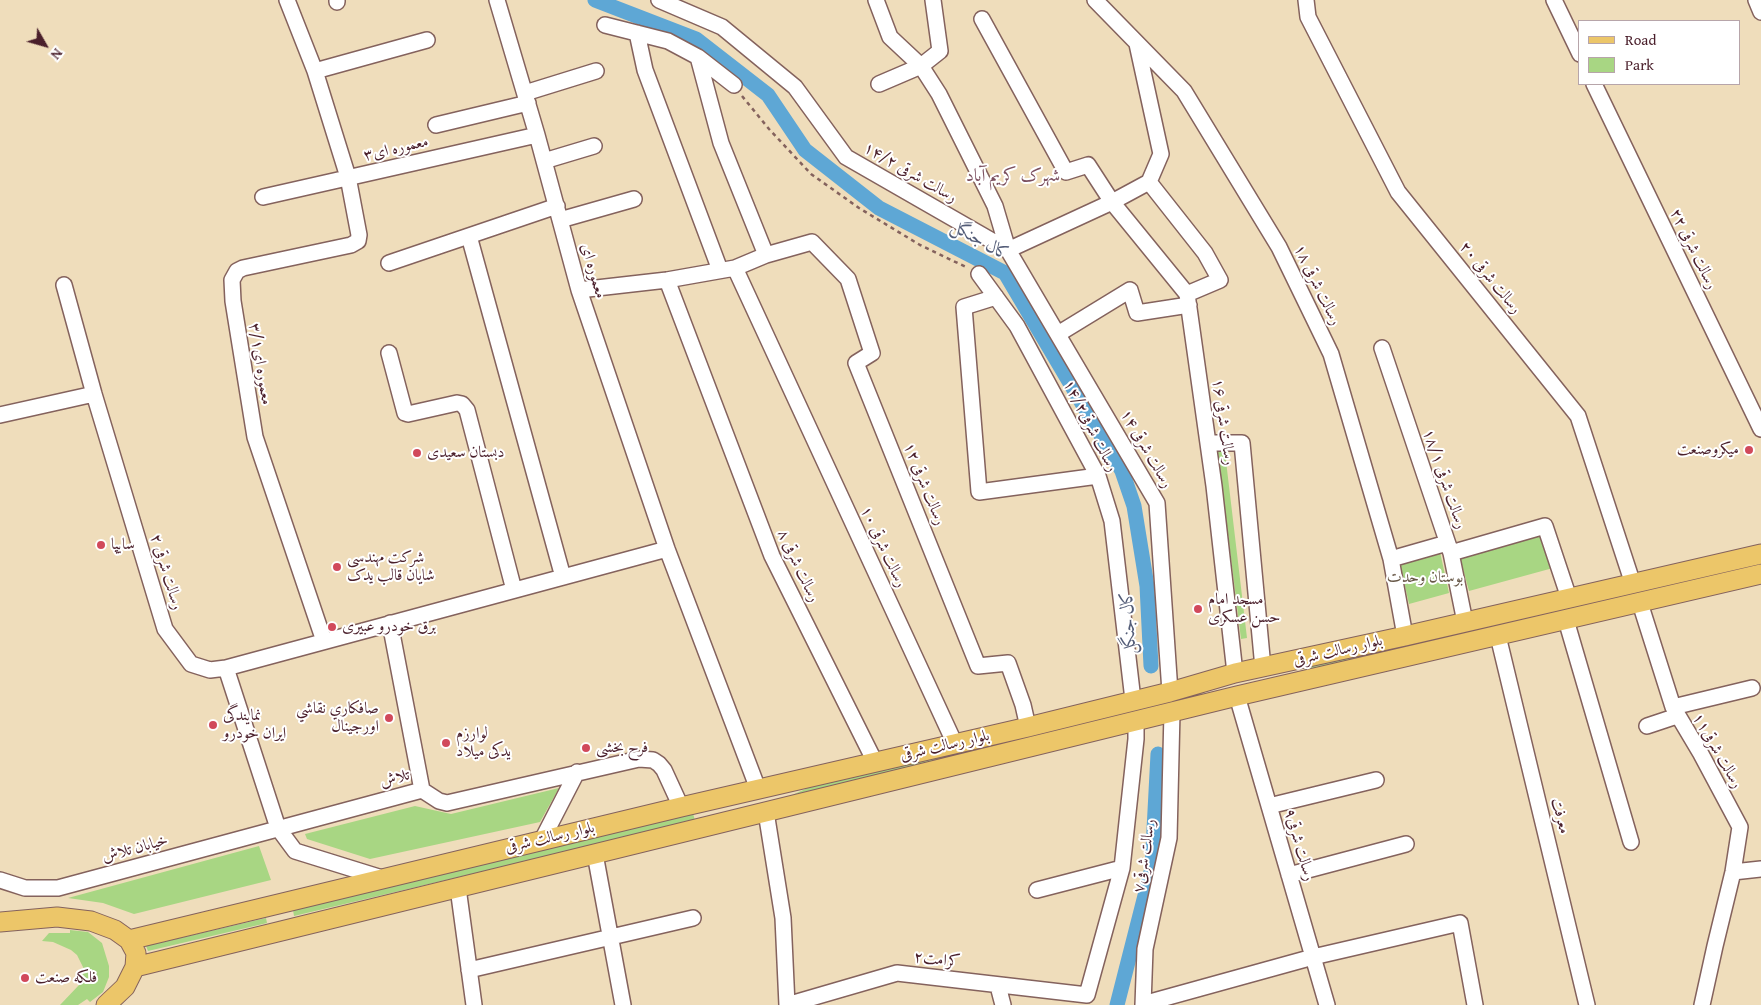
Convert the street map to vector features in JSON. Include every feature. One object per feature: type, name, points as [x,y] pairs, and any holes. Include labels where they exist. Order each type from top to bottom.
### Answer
[{"type":"main road","name":"بلوار رسالت شرقی","points":[[129,940],[680,806],[1028,727],[1235,674],[1761,554]]},
{"type":"main road","points":[[1707,566],[1710,586]]},
{"type":"main road","name":"بلوار رسالت شرقی","points":[[136,967],[1237,696],[1761,574]]},
{"type":"main road","points":[[1028,727],[1033,746]]},
{"type":"main road","points":[[275,905],[282,931]]},
{"type":"main road","points":[[0,922],[56,917],[91,921],[115,930],[129,940],[136,953],[136,967],[125,987],[106,1005]]},
{"type":"street","points":[[287,0],[314,71],[348,177]]},
{"type":"street","name":"معموره ای","points":[[497,0],[537,135],[579,290],[667,548],[758,789]]},
{"type":"street","name":"رسالت شرقی ۱۴/۲","points":[[659,0],[722,27],[795,87],[846,156],[1008,250]]},
{"type":"street","points":[[876,0],[890,37],[921,66],[939,94],[995,206],[1008,250],[1112,202],[1149,182],[1161,154],[1137,43]]},
{"type":"street","points":[[879,84],[921,66],[940,51],[933,0]]},
{"type":"street","name":"رسالت شرقی ۱۸","points":[[1095,0],[1184,91],[1279,247],[1331,354],[1391,559],[1405,636]]},
{"type":"street","name":"رسالت شرقی ۲۰","points":[[1306,0],[1308,17],[1398,192],[1578,416],[1633,584]]},
{"type":"street","points":[[1554,0],[1578,50]]},
{"type":"street","points":[[1756,0],[1761,12]]},
{"type":"street","points":[[982,19],[1066,172],[1088,165],[1112,202],[1188,300]]},
{"type":"street","points":[[605,25],[668,41],[698,57],[734,85]]},
{"type":"street","name":"رسالت شرقی ۱۰","points":[[637,33],[645,70],[728,269],[780,365],[954,744]]},
{"type":"street","points":[[314,71],[427,40]]},
{"type":"street","points":[[579,290],[667,280],[728,269],[766,255],[721,143],[698,57]]},
{"type":"street","points":[[436,125],[526,98],[596,71]]},
{"type":"street","name":"رسالت شرقی ۲۲","points":[[1594,85],[1761,429]]},
{"type":"street","name":"معموره ای۳","points":[[263,196],[537,135]]},
{"type":"street","points":[[544,161],[594,146]]},
{"type":"street","name":"معموره ای۳/۱","points":[[324,641],[255,438],[232,301],[232,280],[238,271],[244,268],[351,245],[358,241],[359,236],[348,177]]},
{"type":"street","points":[[1058,334],[1130,290],[1138,313],[1188,300],[1220,280],[1205,253],[1149,182]]},
{"type":"street","points":[[389,263],[469,236],[558,213],[634,199]]},
{"type":"street","points":[[469,236],[563,577]]},
{"type":"street","name":"رسالت شرقی ۱۲","points":[[766,255],[812,242],[848,279],[872,353],[856,363],[978,666],[1008,664],[1028,727]]},
{"type":"street","name":"رسالت شرقی ۱۴","points":[[1008,250],[1157,503],[1170,692]]},
{"type":"street","name":"رسالت شرقی۱۴/۲","points":[[979,274],[1017,326],[1098,476],[1112,521],[1133,700]]},
{"type":"street","name":"رسالت شرقی ۸","points":[[667,280],[772,556],[875,762]]},
{"type":"street","name":"رسالت شرقی ۲","points":[[64,285],[94,394],[165,629],[191,664],[210,670],[226,668],[667,548]]},
{"type":"street","points":[[996,297],[964,307],[979,492],[1098,476]]},
{"type":"street","name":"رسالت شرقی ۱۶","points":[[1188,300],[1208,443],[1235,674]]},
{"type":"street","name":"رسالت شرقی ۱۸/۱","points":[[1382,348],[1449,548],[1465,622]]},
{"type":"street","points":[[389,353],[405,413],[457,404],[462,404],[467,410],[514,590]]},
{"type":"street","points":[[0,416],[94,394]]},
{"type":"street","points":[[1208,443],[1242,442],[1263,668]]},
{"type":"street","points":[[1391,559],[1545,526],[1569,598]]},
{"type":"street","name":"رسالت شرقی۱۱","points":[[1640,603],[1675,712],[1701,754],[1740,827],[1733,872],[1702,1005]]},
{"type":"street","points":[[1566,620],[1631,842]]},
{"type":"street","points":[[390,624],[422,790]]},
{"type":"street","name":"معرفت","points":[[1498,636],[1587,1005]]},
{"type":"street","points":[[226,668],[278,828],[295,851],[382,878]]},
{"type":"street","points":[[1647,726],[1675,712],[1752,688]]},
{"type":"street","name":"رسالت شرقی۹","points":[[1237,696],[1327,1005]]},
{"type":"street","name":"رسالت شرقی۷","points":[[1143,1005],[1146,949],[1169,838],[1172,712]]},
{"type":"street","points":[[1037,890],[1122,868],[1136,739],[1136,721]]},
{"type":"street","name":"تلاش","points":[[278,828],[422,790],[439,802],[447,802],[639,759],[653,760],[664,770],[680,806]]},
{"type":"street","points":[[542,840],[577,772]]},
{"type":"street","points":[[1269,806],[1376,780]]},
{"type":"street","points":[[766,812],[783,918],[787,1005]]},
{"type":"street","name":"خیابان تلاش","points":[[0,880],[25,888],[58,888],[278,828]]},
{"type":"street","points":[[1289,875],[1406,844]]},
{"type":"street","points":[[595,854],[623,1005]]},
{"type":"street","name":"کرامت۲","points":[[787,1005],[897,973],[1087,995],[1122,868]]},
{"type":"street","points":[[1733,872],[1761,869]]},
{"type":"street","points":[[458,888],[474,1005]]},
{"type":"street","points":[[469,970],[693,918]]},
{"type":"street","points":[[1143,1005],[1313,957],[1460,923],[1475,1005]]},
{"type":"street","points":[[998,986],[1003,1005]]},
{"type":"path","points":[[734,85],[769,129],[811,174],[858,208],[920,245],[979,274]]},
{"type":"green space","points":[[1224,444],[1247,638],[1241,639],[1217,445]]},
{"type":"green space","points":[[1541,535],[1553,568],[1469,591],[1460,558]]},
{"type":"green space","name":"بوستان وحدت","points":[[1440,552],[1449,593],[1409,604],[1400,564]]},
{"type":"green space","points":[[1688,576],[1640,593],[1303,671],[1310,662]]},
{"type":"green space","points":[[1219,687],[1176,703],[792,795],[819,783]]},
{"type":"green space","points":[[559,788],[540,822],[370,859],[307,839],[305,834],[415,806],[451,814]]},
{"type":"green space","points":[[693,813],[695,821],[294,916],[293,910]]},
{"type":"green space","points":[[259,846],[271,880],[134,914],[103,903],[68,898]]},
{"type":"green space","points":[[266,918],[267,923],[148,951],[146,946]]},
{"type":"green space","points":[[70,930],[88,932],[102,943],[109,966],[109,977],[103,992],[90,1002],[87,999],[78,1005],[60,1005],[79,985],[84,969],[77,955],[71,950],[53,942],[42,941],[49,933],[70,933]]},
{"type":"waterway","name":"کال جنگل","points":[[595,0],[696,39],[768,95],[805,150],[879,208],[1005,273],[1122,471],[1134,506],[1147,586],[1151,666]]},
{"type":"waterway","name":"کال جنگل","points":[[1117,1005],[1152,868],[1158,754]]},
{"type":"place","name":"میکروصنعت","points":[[1749,450]]},
{"type":"place","name":"دبستان سعیدی","points":[[417,453]]},
{"type":"place","name":"سایپا","points":[[101,545]]},
{"type":"place","name":"شرکت مهندسی شایان قالب یدک","points":[[337,567]]},
{"type":"place","name":"مسجد امام حسن عسکری","points":[[1198,609]]},
{"type":"place","name":"برق خودرو عبیری","points":[[332,627]]},
{"type":"place","name":"صافكاري نقاشي اورجينال","points":[[389,718]]},
{"type":"place","name":"نمایندگی ایران خودرو","points":[[213,725]]},
{"type":"place","name":"لوارزم یدکی میلاد","points":[[446,743]]},
{"type":"place","name":"فرح بخشی","points":[[586,748]]},
{"type":"place","name":"فلکه صنعت","points":[[25,978]]},
{"type":"district","name":"شهرک کریم آباد","points":[[1013,176]]}]
